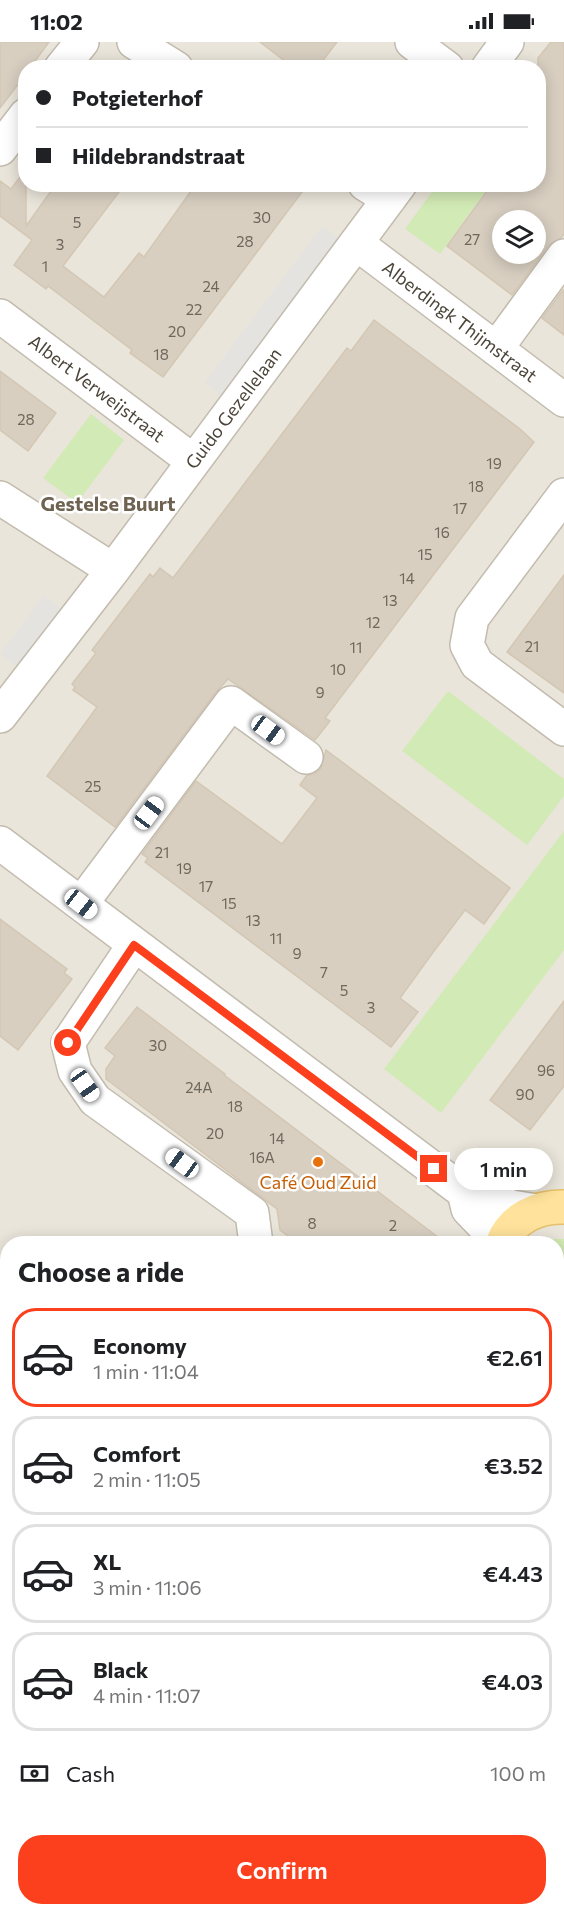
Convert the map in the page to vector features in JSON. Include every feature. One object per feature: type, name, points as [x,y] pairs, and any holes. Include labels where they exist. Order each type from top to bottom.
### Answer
[{"type":"main road","points":[[507,1236],[512,1227],[523,1218],[550,1209]]},
{"type":"street","points":[[67,60],[82,42]]},
{"type":"street","points":[[134,42],[163,60]]},
{"type":"street","points":[[412,42],[436,60]]},
{"type":"street","points":[[494,60],[507,42]]},
{"type":"street","points":[[0,149],[18,125]]},
{"type":"street","name":"Guido Gezellelaan","points":[[0,716],[113,570],[356,243],[383,192]]},
{"type":"street","name":"Alberdingk Thijmstraat","points":[[356,243],[564,400]]},
{"type":"street","points":[[496,349],[564,256]]},
{"type":"street","name":"Albert Verweijstraat","points":[[0,316],[193,461]]},
{"type":"street","points":[[564,495],[472,618],[466,645],[477,664],[564,729]]},
{"type":"street","points":[[0,498],[113,570]]},
{"type":"street","points":[[81,904],[231,703],[306,757]]},
{"type":"street","points":[[0,843],[464,1192],[484,1192],[497,1201],[513,1207],[550,1209]]},
{"type":"street","points":[[134,945],[68,1043],[75,1071],[95,1100],[252,1213],[255,1236]]},
{"type":"street","points":[[464,1192],[468,1209],[492,1236]]},
{"type":"shaded area","points":[[0,42],[564,42],[564,1236],[0,1236]]},
{"type":"shaded area","points":[[322,226],[341,240],[223,397],[204,383]]},
{"type":"shaded area","points":[[44,595],[63,610],[19,668],[0,654]]},
{"type":"green space","points":[[432,192],[485,192],[440,254],[405,229]]},
{"type":"green space","points":[[91,414],[124,440],[77,503],[43,478]]},
{"type":"green space","points":[[448,691],[564,779],[564,796],[527,845],[402,751]]},
{"type":"green space","points":[[564,831],[564,950],[441,1113],[384,1069]]},
{"type":"building","points":[[0,42],[49,42],[36,60],[18,60],[18,84],[0,108]]},
{"type":"building","points":[[260,42],[337,42],[323,60],[284,60]]},
{"type":"building","points":[[551,42],[564,42],[564,234],[546,249],[546,210],[492,210],[492,264],[535,264],[512,295],[447,246],[486,192],[546,192],[546,60],[538,60],[538,58]]},
{"type":"building","points":[[18,180],[18,192],[26,192],[26,226],[50,192],[119,192],[63,266],[104,297],[139,253],[144,257],[190,192],[302,192],[163,377],[130,353],[132,350],[48,286],[46,289],[14,265],[32,240],[0,216],[0,181],[11,189]]},
{"type":"building","points":[[564,291],[564,335],[542,318]]},
{"type":"building","points":[[374,320],[520,429],[534,442],[325,718],[330,721],[315,740],[228,679],[115,827],[47,776],[97,707],[73,690],[75,687],[72,684],[96,653],[92,650],[150,574],[153,577],[160,568],[173,578],[347,348],[351,351]]},
{"type":"building","points":[[0,371],[56,413],[28,451],[0,430]]},
{"type":"building","points":[[564,575],[564,693],[507,652]]},
{"type":"building","points":[[326,750],[510,888],[484,924],[465,910],[434,951],[400,998],[418,1012],[391,1047],[145,862],[148,858],[142,854],[196,781],[282,844],[317,798],[300,785],[307,775],[314,774],[321,768]]},
{"type":"building","points":[[0,919],[67,969],[64,973],[72,979],[18,1050],[0,1036]]},
{"type":"building","points":[[564,1001],[564,1086],[530,1130],[490,1100]]},
{"type":"building","points":[[137,1007],[436,1236],[288,1236],[280,1230],[277,1209],[106,1079],[106,1069],[115,1056],[105,1048]]},
{"type":"place","name":"Café Oud Zuid","points":[[318,1162]]},
{"type":"district","name":"Gestelse Buurt","points":[[108,503]]},
{"type":"route","points":[[68,1043],[134,945],[434,1169]]}]
